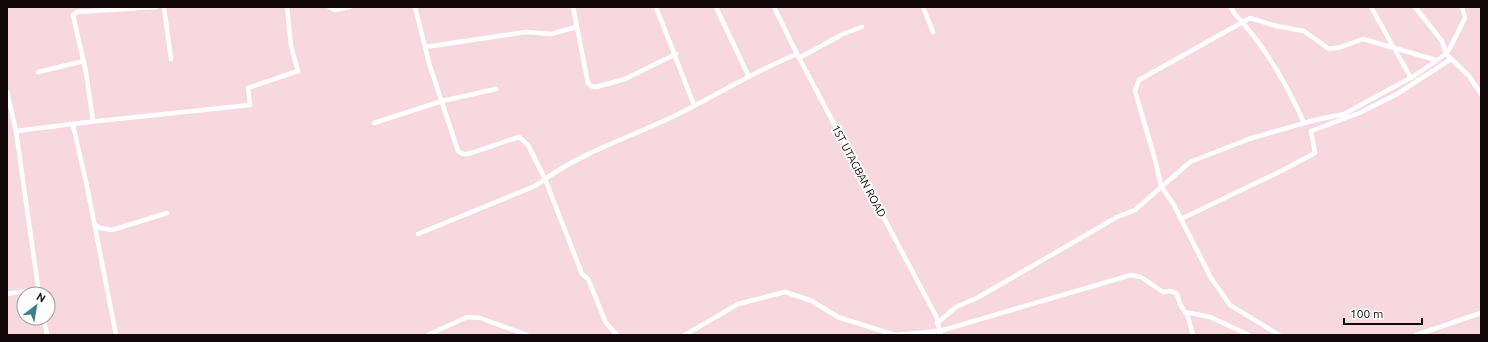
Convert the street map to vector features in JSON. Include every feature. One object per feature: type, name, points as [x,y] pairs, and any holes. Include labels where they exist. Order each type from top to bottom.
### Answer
[{"type":"street","points":[[93,121],[84,61],[73,15],[77,12],[156,7]]},
{"type":"street","points":[[164,7],[171,59]]},
{"type":"street","points":[[16,131],[73,125],[93,121],[250,105],[248,88],[298,71],[291,46],[287,7]]},
{"type":"street","points":[[329,7],[334,10],[350,7]]},
{"type":"street","points":[[415,7],[425,47],[455,145],[462,154],[519,137],[528,145],[545,179],[582,274],[588,278],[606,323],[617,335]]},
{"type":"street","points":[[573,7],[588,83],[591,86],[596,87],[625,79],[676,54]]},
{"type":"street","points":[[656,7],[676,54],[694,105]]},
{"type":"street","points":[[716,7],[749,77]]},
{"type":"street","name":"1ST UTAGBAN ROAD","points":[[774,7],[798,56],[936,316],[941,333]]},
{"type":"street","points":[[923,7],[932,32]]},
{"type":"street","points":[[1231,7],[1234,13],[1242,21],[1265,52],[1297,106],[1304,123]]},
{"type":"street","points":[[1371,7],[1411,78]]},
{"type":"street","points":[[1415,7],[1442,42],[1446,54],[1469,76],[1481,94]]},
{"type":"street","points":[[937,323],[956,308],[977,298],[1117,217],[1135,210],[1190,162],[1249,139],[1304,123],[1344,114],[1411,78],[1446,54],[1465,18],[1462,7]]},
{"type":"street","points":[[1279,335],[1230,305],[1211,278],[1174,205],[1161,186],[1136,91],[1139,80],[1242,21],[1250,18],[1276,26],[1304,31],[1329,48],[1341,47],[1363,39],[1436,60]]},
{"type":"street","points":[[425,47],[526,32],[551,34],[576,27]]},
{"type":"street","points":[[418,234],[535,186],[616,140],[669,118],[749,77],[798,56],[843,34],[862,28]]},
{"type":"street","points":[[1181,219],[1281,172],[1315,153],[1311,131],[1359,113],[1397,94],[1451,59]]},
{"type":"street","points":[[38,72],[84,61]]},
{"type":"street","points":[[374,122],[442,101],[496,89]]},
{"type":"street","points":[[7,92],[16,131],[37,286]]},
{"type":"street","points":[[73,125],[116,335]]},
{"type":"street","points":[[94,224],[100,228],[112,230],[167,213]]},
{"type":"street","points":[[685,335],[738,304],[785,292],[812,301],[838,317],[895,335],[941,333],[1131,275],[1141,277],[1163,292],[1174,291],[1177,294],[1180,304],[1185,312],[1193,335]]},
{"type":"street","points":[[1185,312],[1210,317],[1249,335]]},
{"type":"street","points":[[1416,335],[1481,312]]},
{"type":"street","points":[[428,335],[467,317],[480,318],[527,335]]}]
